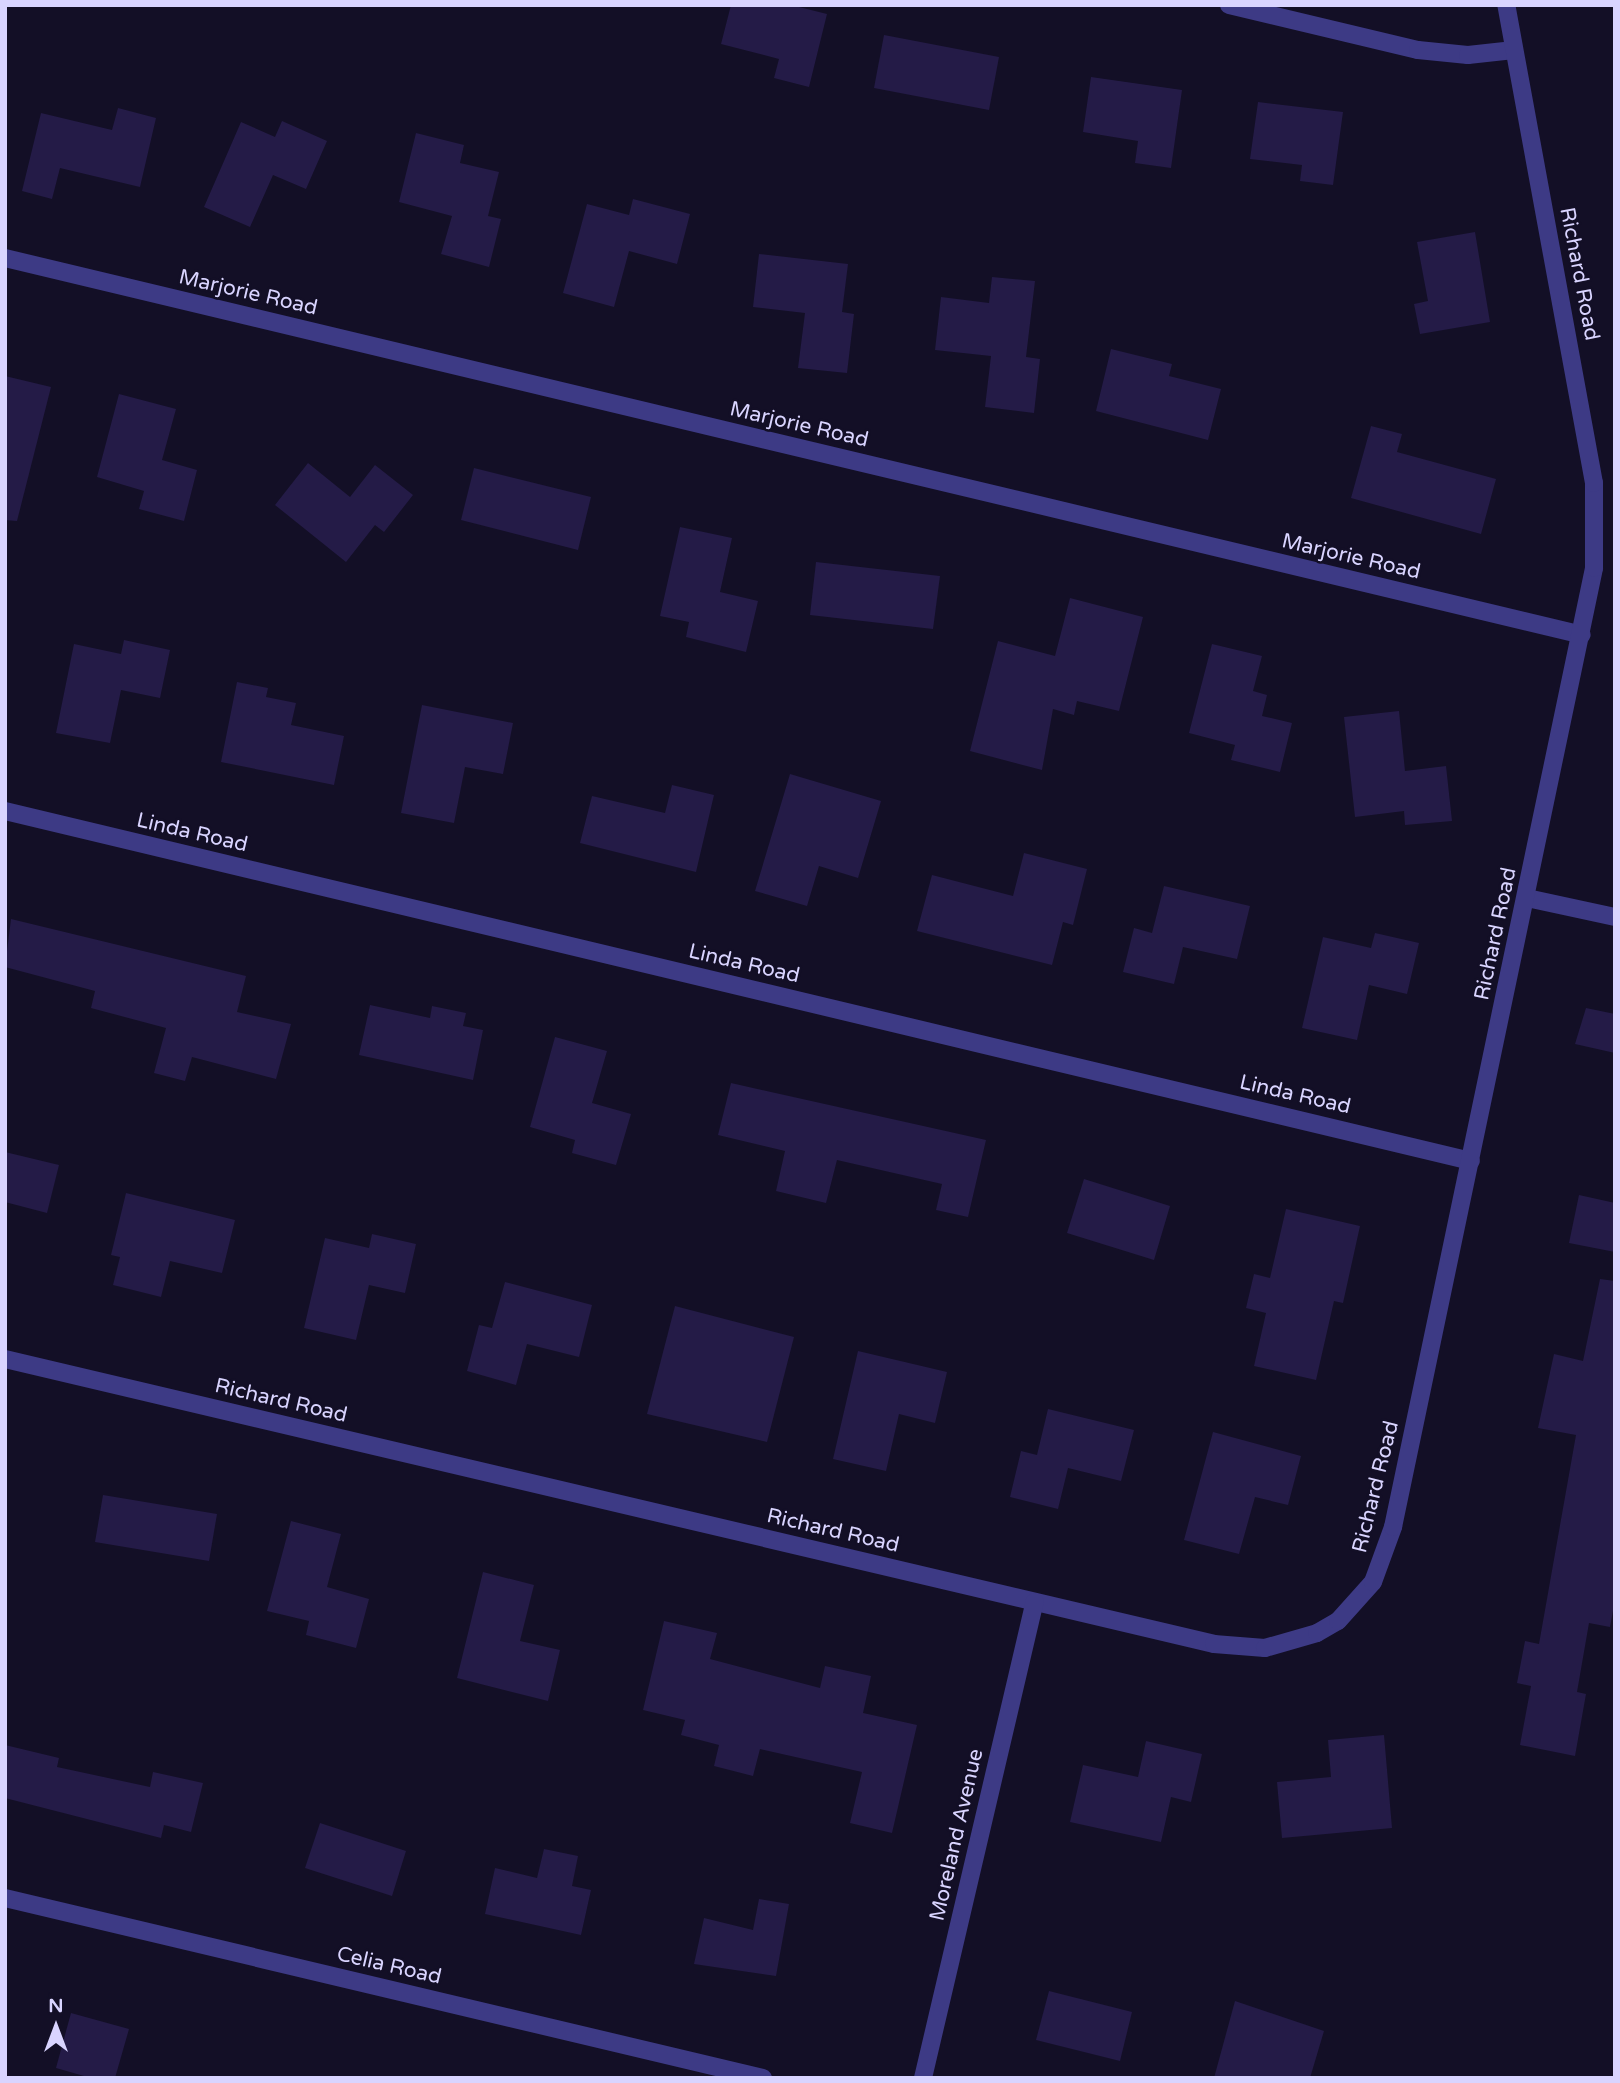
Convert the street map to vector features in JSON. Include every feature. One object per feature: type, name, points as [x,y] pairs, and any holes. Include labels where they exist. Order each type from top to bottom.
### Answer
[{"type":"street","points":[[1229,5],[1418,50],[1468,55],[1514,50]]},
{"type":"street","name":"Richard Road","points":[[5,1359],[1035,1602],[1241,1647],[1265,1647],[1317,1633],[1357,1605],[1373,1582],[1393,1527],[1583,635],[1594,568],[1594,482],[1506,5]]},
{"type":"street","name":"Marjorie Road","points":[[5,258],[1583,635]]},
{"type":"street","name":"Linda Road","points":[[5,811],[1471,1161]]},
{"type":"street","points":[[1527,898],[1615,917]]},
{"type":"street","name":"Moreland Avenue","points":[[923,2078],[1035,1602]]},
{"type":"street","name":"Celia Road","points":[[5,1898],[763,2078]]},
{"type":"building","points":[[731,5],[791,5],[827,14],[809,87],[774,78],[779,59],[721,44]]},
{"type":"building","points":[[884,35],[999,57],[989,110],[874,88]]},
{"type":"building","points":[[1091,77],[1182,90],[1171,168],[1135,163],[1138,141],[1083,132]]},
{"type":"building","points":[[1258,102],[1343,112],[1333,185],[1300,181],[1302,165],[1250,159]]},
{"type":"building","points":[[118,108],[156,118],[140,187],[60,168],[52,199],[22,191],[41,113],[112,130]]},
{"type":"building","points":[[282,121],[327,141],[306,189],[273,175],[250,227],[204,207],[241,122],[275,137]]},
{"type":"building","points":[[416,133],[464,145],[460,163],[499,172],[488,216],[501,219],[489,267],[441,254],[452,216],[399,202]]},
{"type":"building","points":[[633,199],[690,214],[677,264],[629,251],[614,307],[563,293],[587,204],[629,215]]},
{"type":"building","points":[[1475,232],[1490,322],[1420,334],[1414,304],[1428,301],[1417,242]]},
{"type":"building","points":[[759,254],[848,264],[842,312],[854,314],[847,373],[798,368],[805,313],[753,307]]},
{"type":"building","points":[[992,277],[1035,281],[1026,357],[1040,359],[1034,413],[985,407],[991,356],[935,350],[941,297],[989,303]]},
{"type":"building","points":[[1111,349],[1172,364],[1169,376],[1221,389],[1208,440],[1096,411]]},
{"type":"building","points":[[5,376],[51,387],[17,521],[5,520]]},
{"type":"building","points":[[119,394],[176,409],[162,460],[197,470],[184,521],[139,509],[144,491],[97,477]]},
{"type":"building","points":[[1371,426],[1402,434],[1397,452],[1496,479],[1481,534],[1351,498]]},
{"type":"building","points":[[308,463],[350,497],[375,465],[413,495],[384,532],[375,525],[346,562],[275,505]]},
{"type":"building","points":[[474,468],[591,497],[578,550],[461,520]]},
{"type":"building","points":[[680,527],[732,538],[720,592],[758,601],[746,652],[686,637],[689,622],[660,616]]},
{"type":"building","points":[[816,562],[940,576],[933,629],[810,615]]},
{"type":"building","points":[[1070,598],[1143,617],[1119,711],[1077,701],[1074,715],[1053,709],[1042,770],[970,751],[998,641],[1055,656]]},
{"type":"building","points":[[124,640],[170,650],[160,698],[121,690],[110,743],[56,733],[74,644],[121,654]]},
{"type":"building","points":[[1212,644],[1262,656],[1253,691],[1267,695],[1262,716],[1292,723],[1280,772],[1231,760],[1235,745],[1189,733]]},
{"type":"building","points":[[237,682],[268,688],[266,697],[296,703],[291,725],[344,736],[334,785],[221,762]]},
{"type":"building","points":[[422,705],[513,723],[503,774],[465,767],[454,823],[401,813]]},
{"type":"building","points":[[1399,711],[1405,771],[1446,766],[1452,821],[1405,825],[1404,811],[1355,817],[1344,717]]},
{"type":"building","points":[[790,774],[881,801],[858,878],[819,866],[807,906],[755,891]]},
{"type":"building","points":[[672,785],[714,795],[696,872],[580,843],[592,796],[665,813]]},
{"type":"building","points":[[1024,853],[1087,869],[1073,925],[1063,922],[1052,965],[917,931],[932,875],[1013,896]]},
{"type":"building","points":[[1164,886],[1250,906],[1237,959],[1183,947],[1174,984],[1123,972],[1134,928],[1152,933]]},
{"type":"building","points":[[11,919],[246,976],[237,1012],[291,1024],[276,1079],[192,1057],[185,1081],[154,1073],[166,1028],[91,1008],[95,991],[5,967]]},
{"type":"building","points":[[1375,933],[1419,943],[1407,994],[1369,985],[1357,1040],[1302,1028],[1323,937],[1371,948]]},
{"type":"building","points":[[370,1005],[430,1018],[432,1006],[466,1013],[463,1026],[483,1030],[473,1080],[359,1055]]},
{"type":"building","points":[[1586,1008],[1615,1014],[1615,1053],[1575,1044]]},
{"type":"building","points":[[555,1037],[607,1051],[592,1103],[631,1114],[616,1165],[572,1153],[575,1140],[530,1127]]},
{"type":"building","points":[[731,1083],[986,1140],[968,1217],[936,1210],[942,1184],[837,1160],[826,1203],[776,1191],[785,1151],[718,1135]]},
{"type":"building","points":[[5,1152],[59,1165],[47,1213],[5,1202]]},
{"type":"building","points":[[1084,1179],[1170,1206],[1154,1260],[1067,1233]]},
{"type":"building","points":[[126,1193],[235,1220],[222,1273],[170,1261],[161,1297],[113,1285],[120,1257],[111,1255]]},
{"type":"building","points":[[1579,1195],[1615,1203],[1615,1252],[1569,1243]]},
{"type":"building","points":[[1286,1209],[1360,1226],[1343,1303],[1334,1301],[1316,1380],[1254,1366],[1266,1313],[1246,1308],[1254,1274],[1270,1278]]},
{"type":"building","points":[[372,1234],[416,1244],[405,1293],[369,1285],[356,1340],[304,1328],[325,1238],[369,1248]]},
{"type":"building","points":[[1600,1279],[1615,1281],[1615,1600],[1610,1627],[1589,1623],[1577,1692],[1586,1694],[1575,1756],[1520,1745],[1531,1686],[1517,1683],[1525,1641],[1539,1644],[1576,1435],[1538,1428],[1554,1354],[1583,1361]]},
{"type":"building","points":[[505,1282],[592,1305],[579,1357],[527,1344],[516,1385],[467,1371],[479,1325],[492,1328]]},
{"type":"building","points":[[675,1306],[794,1337],[767,1442],[647,1414]]},
{"type":"building","points":[[858,1351],[947,1372],[935,1423],[899,1414],[886,1471],[833,1459]]},
{"type":"building","points":[[1048,1409],[1134,1430],[1121,1481],[1068,1468],[1058,1509],[1010,1497],[1021,1451],[1037,1455]]},
{"type":"building","points":[[1213,1432],[1301,1456],[1288,1505],[1255,1497],[1239,1554],[1184,1540]]},
{"type":"building","points":[[103,1495],[217,1514],[209,1561],[95,1542]]},
{"type":"building","points":[[291,1521],[341,1534],[327,1587],[369,1599],[356,1648],[306,1635],[309,1621],[267,1611]]},
{"type":"building","points":[[483,1572],[534,1585],[520,1641],[560,1650],[548,1701],[457,1678]]},
{"type":"building","points":[[664,1621],[717,1633],[710,1659],[820,1688],[825,1666],[871,1676],[863,1713],[917,1725],[892,1833],[850,1823],[862,1772],[760,1749],[753,1776],[714,1766],[719,1745],[681,1735],[685,1720],[643,1710]]},
{"type":"building","points":[[1384,1735],[1392,1828],[1282,1838],[1277,1782],[1331,1777],[1328,1740]]},
{"type":"building","points":[[1146,1741],[1202,1754],[1191,1802],[1171,1797],[1161,1842],[1070,1822],[1083,1765],[1138,1777]]},
{"type":"building","points":[[5,1745],[59,1758],[57,1767],[150,1787],[153,1772],[203,1783],[191,1832],[164,1825],[161,1838],[5,1798]]},
{"type":"building","points":[[320,1823],[406,1851],[392,1896],[305,1868]]},
{"type":"building","points":[[544,1849],[578,1856],[572,1886],[591,1890],[581,1935],[485,1914],[495,1868],[537,1878]]},
{"type":"building","points":[[759,1899],[789,1904],[776,1976],[694,1964],[704,1918],[753,1930]]},
{"type":"building","points":[[1049,1991],[1132,2012],[1120,2061],[1036,2040]]},
{"type":"building","points":[[1235,2001],[1324,2031],[1310,2078],[1214,2078]]},
{"type":"building","points":[[71,2013],[129,2029],[115,2078],[91,2078],[56,2068]]}]
